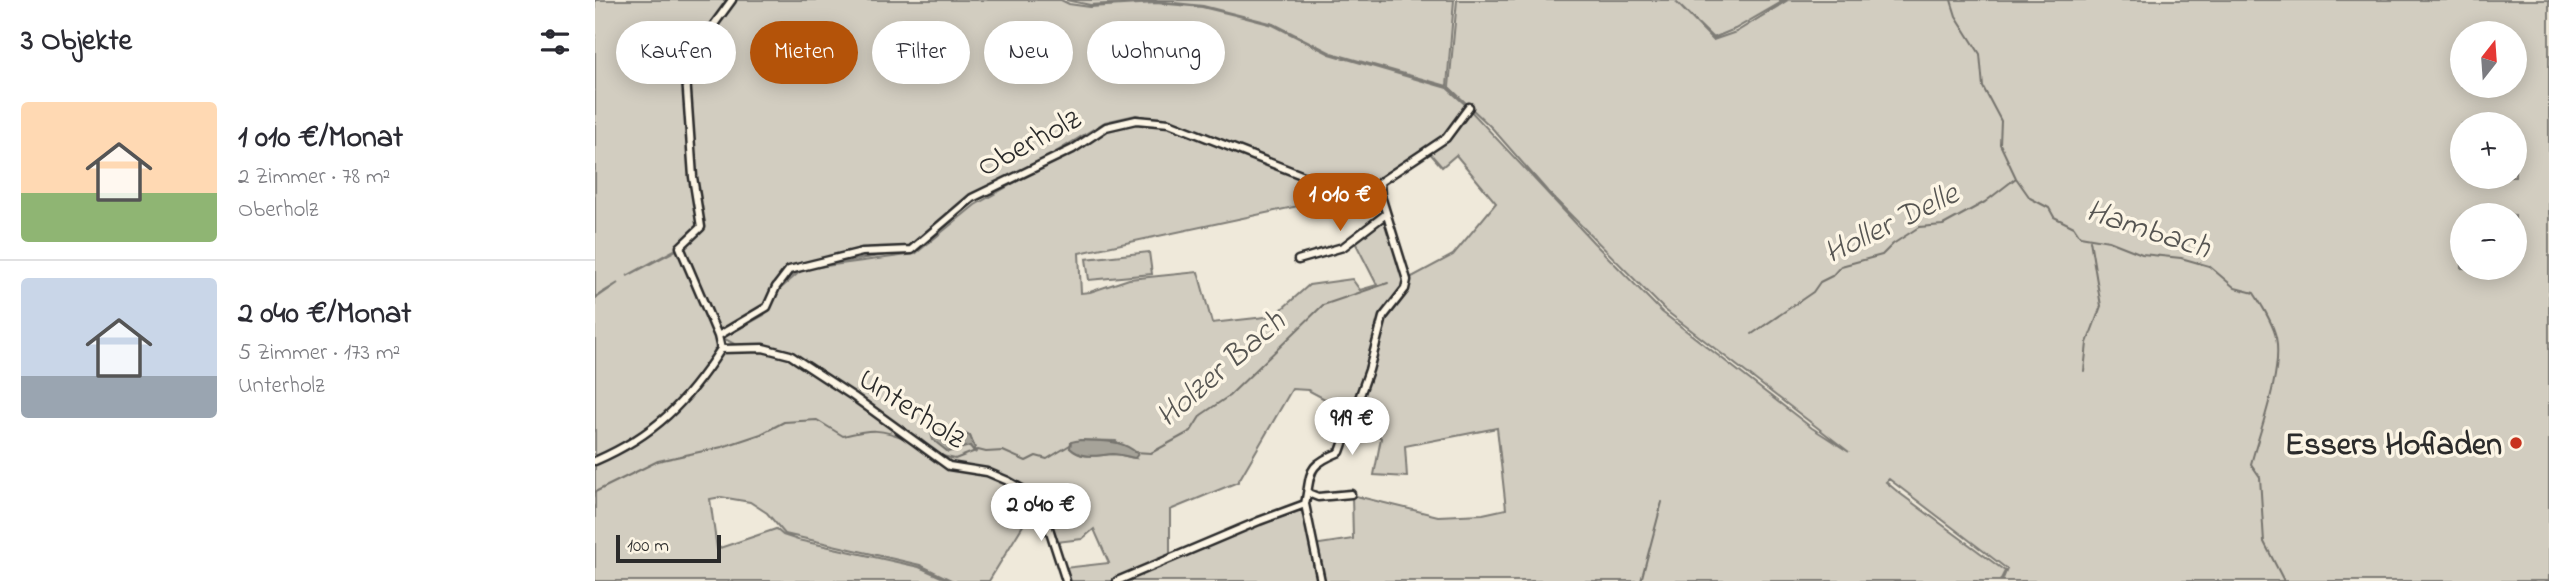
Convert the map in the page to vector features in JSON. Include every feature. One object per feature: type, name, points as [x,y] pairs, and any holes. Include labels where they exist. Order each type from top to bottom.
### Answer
[{"type":"street","points":[[595,461],[637,441],[675,410],[696,387],[721,349],[680,247],[701,227],[693,177],[686,77],[696,49],[732,0]]},
{"type":"street","points":[[1321,581],[1305,505],[1312,468],[1319,460],[1340,453],[1369,370],[1383,317],[1405,289],[1407,280],[1381,196],[1380,182],[1452,133],[1469,107]]},
{"type":"street","name":"Oberholz","points":[[718,336],[767,307],[776,287],[789,270],[862,252],[911,250],[972,198],[1073,149],[1106,127],[1136,120],[1169,123],[1309,178],[1347,190],[1381,196]]},
{"type":"street","points":[[1298,260],[1343,247],[1386,214]]},
{"type":"street","name":"Unterholz","points":[[721,349],[763,348],[790,355],[949,466],[987,472],[1027,492],[1037,503],[1047,522],[1066,581]]},
{"type":"street","points":[[1308,493],[1318,497],[1351,494]]},
{"type":"street","points":[[1117,581],[1259,521],[1305,505]]},
{"type":"shaded area","points":[[595,0],[731,0],[715,21],[616,21],[616,84],[686,84],[701,226],[680,247],[627,276],[680,248],[717,344],[707,368],[655,429],[691,397],[724,352],[751,349],[787,356],[852,398],[948,467],[987,473],[1027,493],[1036,504],[989,581],[953,581],[920,565],[785,534],[767,513],[750,502],[721,497],[710,499],[717,549],[776,529],[783,535],[798,540],[919,567],[950,581],[595,581],[595,299],[618,283],[595,297]]},
{"type":"shaded area","points":[[734,0],[1061,0],[1090,7],[1156,3],[1202,7],[1273,25],[1330,54],[1447,88],[1468,107],[1452,132],[1380,181],[1347,189],[1168,123],[1136,115],[1105,122],[973,203],[913,251],[801,268],[778,288],[762,313],[720,330],[717,329],[681,247],[702,226],[694,176],[687,84],[736,84],[736,21],[718,21]]},
{"type":"shaded area","points":[[1066,0],[1454,0],[1447,86],[1331,53],[1274,24],[1203,6],[1156,1],[1090,5]]},
{"type":"shaded area","points":[[1457,0],[1785,0],[1735,29],[1713,38],[1676,2],[1713,40],[1736,32],[1788,0],[2549,0],[2549,581],[2002,581],[2007,569],[1889,479],[1886,482],[1898,492],[2005,571],[2000,581],[1322,581],[1313,545],[1353,539],[1352,495],[1438,516],[1483,514],[1506,509],[1497,428],[1405,446],[1407,477],[1374,475],[1381,438],[1353,416],[1384,317],[1408,279],[1453,255],[1496,203],[1456,155],[1442,167],[1428,151],[1454,134],[1470,110],[1662,312],[1812,428],[1849,452],[1665,310],[1549,193],[1492,128],[1449,87]]},
{"type":"shaded area","points":[[1136,119],[1169,125],[1303,178],[1303,205],[1079,253],[1081,293],[1129,279],[1198,272],[1212,323],[1274,316],[1309,285],[1352,279],[1360,290],[1377,285],[1354,240],[1386,216],[1405,281],[1404,288],[1382,316],[1369,370],[1353,414],[1308,390],[1292,389],[1238,482],[1170,510],[1170,556],[1112,581],[1069,581],[1064,568],[1109,563],[1094,529],[1082,539],[1057,542],[1038,502],[1008,480],[949,466],[794,355],[774,347],[736,345],[723,338],[764,315],[779,290],[803,269],[915,254],[975,205],[1107,126]],"holes":[[[938,432],[970,436],[976,453],[970,446]],[[1080,440],[1116,441],[1135,458],[1116,454],[1080,454],[1070,448]]]},
{"type":"shaded area","points":[[1149,252],[1152,274],[1089,280],[1086,259]]},
{"type":"shaded area","points":[[961,432],[970,436],[975,448],[973,450],[970,446],[948,452],[933,440],[931,433]]},
{"type":"shaded area","points":[[1080,440],[1118,443],[1138,454],[1135,458],[1116,454],[1080,454],[1070,448],[1071,442]]},
{"type":"shaded area","points":[[1304,506],[1320,581],[1122,581]]},
{"type":"waterway","name":"Hambach","points":[[1951,0],[1956,16],[1980,54],[1983,87],[2001,121],[2000,144],[2016,178],[2030,198],[2049,208],[2054,217],[2074,227],[2080,236],[2109,241],[2142,254],[2181,258],[2209,266],[2235,288],[2254,293],[2263,308],[2276,337],[2276,366],[2274,383],[2251,464],[2260,477],[2264,542],[2284,581]]},
{"type":"waterway","name":"Holler Delle","points":[[1752,334],[1813,292],[1820,282],[1832,276],[1841,266],[1882,255],[1893,244],[1919,227],[1943,225],[1985,202],[2016,178]]},
{"type":"waterway","points":[[2084,371],[2087,343],[2101,306],[2090,240]]},
{"type":"waterway","name":"Holzer Bach","points":[[1134,452],[1151,453],[1191,431],[1201,415],[1229,396],[1323,305],[1388,283]]},
{"type":"waterway","name":"Holzer Bach","points":[[595,492],[658,461],[722,447],[761,434],[784,422],[817,420],[843,436],[876,431],[908,440]]},
{"type":"waterway","name":"Holzer Bach","points":[[920,439],[931,449]]},
{"type":"waterway","name":"Holzer Bach","points":[[938,455],[955,459],[978,450],[1003,451],[1026,461],[1036,456],[1047,459],[1070,445]]},
{"type":"waterway","points":[[1641,581],[1662,502]]},
{"type":"place","name":"Essers Hofladen","points":[[2516,443]]}]
